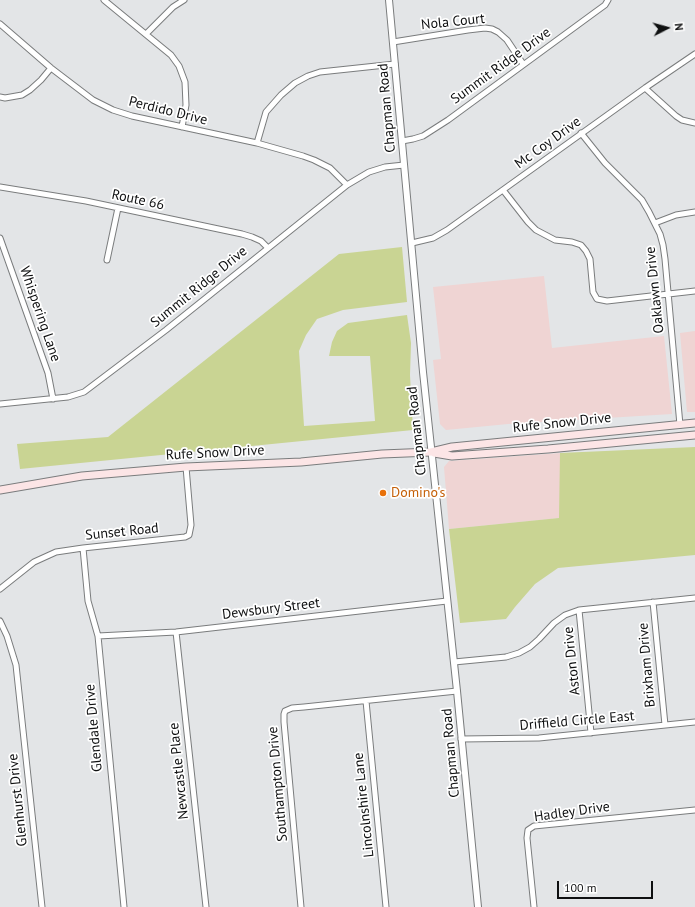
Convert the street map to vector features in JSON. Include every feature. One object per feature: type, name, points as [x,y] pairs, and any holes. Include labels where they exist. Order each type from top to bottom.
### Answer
[{"type":"main road","name":"Rufe Snow Drive","points":[[0,490],[82,476],[186,467],[301,462],[382,454],[432,452],[452,447],[695,423]]},
{"type":"main road","name":"Rufe Snow Drive","points":[[432,452],[452,456],[548,449],[695,435]]},
{"type":"street","points":[[104,0],[170,55],[179,66],[185,82],[186,105],[182,127]]},
{"type":"street","points":[[146,34],[173,7],[184,0]]},
{"type":"street","name":"Chapman Road","points":[[389,0],[432,452],[478,907]]},
{"type":"street","name":"Summit Ridge Drive","points":[[402,141],[423,136],[448,120],[594,13],[608,0]]},
{"type":"street","name":"Perdido Drive","points":[[0,24],[50,68],[93,100],[113,110],[132,116],[257,143],[314,160],[330,168],[347,185]]},
{"type":"street","name":"Nola Court","points":[[393,42],[468,30],[485,28],[492,29],[507,40],[524,64]]},
{"type":"street","name":"Mc Coy Drive","points":[[412,243],[434,238],[447,230],[581,133],[695,54]]},
{"type":"street","points":[[257,143],[266,112],[281,95],[295,83],[320,72],[395,64]]},
{"type":"street","points":[[0,97],[5,98],[22,95],[41,80],[50,68]]},
{"type":"street","points":[[645,88],[676,116],[682,120],[695,123]]},
{"type":"street","name":"Oaklawn Drive","points":[[581,133],[605,163],[642,200],[655,223],[663,245],[680,425]]},
{"type":"street","name":"Summit Ridge Drive","points":[[0,404],[68,397],[84,392],[166,330],[347,185],[369,172],[385,167],[404,165]]},
{"type":"street","name":"Route 66","points":[[0,187],[86,201],[242,234],[256,239],[268,248]]},
{"type":"street","points":[[503,190],[536,230],[555,240],[572,242],[581,245],[590,259],[593,292],[597,299],[607,300],[695,291]]},
{"type":"street","points":[[107,260],[118,208]]},
{"type":"street","points":[[655,223],[676,215],[695,212]]},
{"type":"street","name":"Whispering Lane","points":[[0,238],[48,373],[53,399]]},
{"type":"street","name":"Sunset Road","points":[[0,589],[34,562],[56,552],[185,537],[189,535],[191,525],[186,467]]},
{"type":"street","name":"Glendale Drive","points":[[83,548],[88,601],[98,636],[124,907]]},
{"type":"street","points":[[454,662],[499,658],[519,653],[530,647],[554,623],[565,615],[579,610],[695,598]]},
{"type":"street","name":"Dewsbury Street","points":[[98,636],[176,632],[447,601]]},
{"type":"street","name":"Brixham Drive","points":[[652,602],[664,725]]},
{"type":"street","name":"Aston Drive","points":[[579,610],[591,733]]},
{"type":"street","name":"Glenhurst Drive","points":[[0,621],[16,665],[42,907]]},
{"type":"street","name":"Newcastle Place","points":[[176,632],[206,907]]},
{"type":"street","name":"Southampton Drive","points":[[301,907],[284,714],[285,711],[292,708],[457,691]]},
{"type":"street","name":"Lincolnshire Lane","points":[[366,701],[386,907]]},
{"type":"street","name":"Driffield Circle East","points":[[461,739],[539,738],[695,722]]},
{"type":"street","name":"Hadley Drive","points":[[534,907],[527,838],[528,830],[534,826],[695,810]]},
{"type":"shaded area","points":[[544,276],[552,348],[664,336],[672,414],[508,424],[446,430],[440,424],[433,360],[441,359],[433,287]]},
{"type":"shaded area","points":[[695,331],[695,412],[687,412],[680,333]]},
{"type":"shaded area","points":[[560,453],[560,518],[449,529],[444,467],[449,461]]},
{"type":"green space","points":[[402,247],[407,302],[343,310],[317,319],[306,335],[299,351],[304,426],[375,421],[370,356],[329,356],[332,342],[337,331],[348,323],[407,315],[411,343],[410,375],[413,430],[20,469],[17,444],[108,437],[339,254]]},
{"type":"green space","points":[[695,447],[695,555],[558,568],[535,584],[506,619],[460,623],[449,529],[559,518],[560,453]]},
{"type":"place","name":"Domino's","points":[[383,493]]}]
